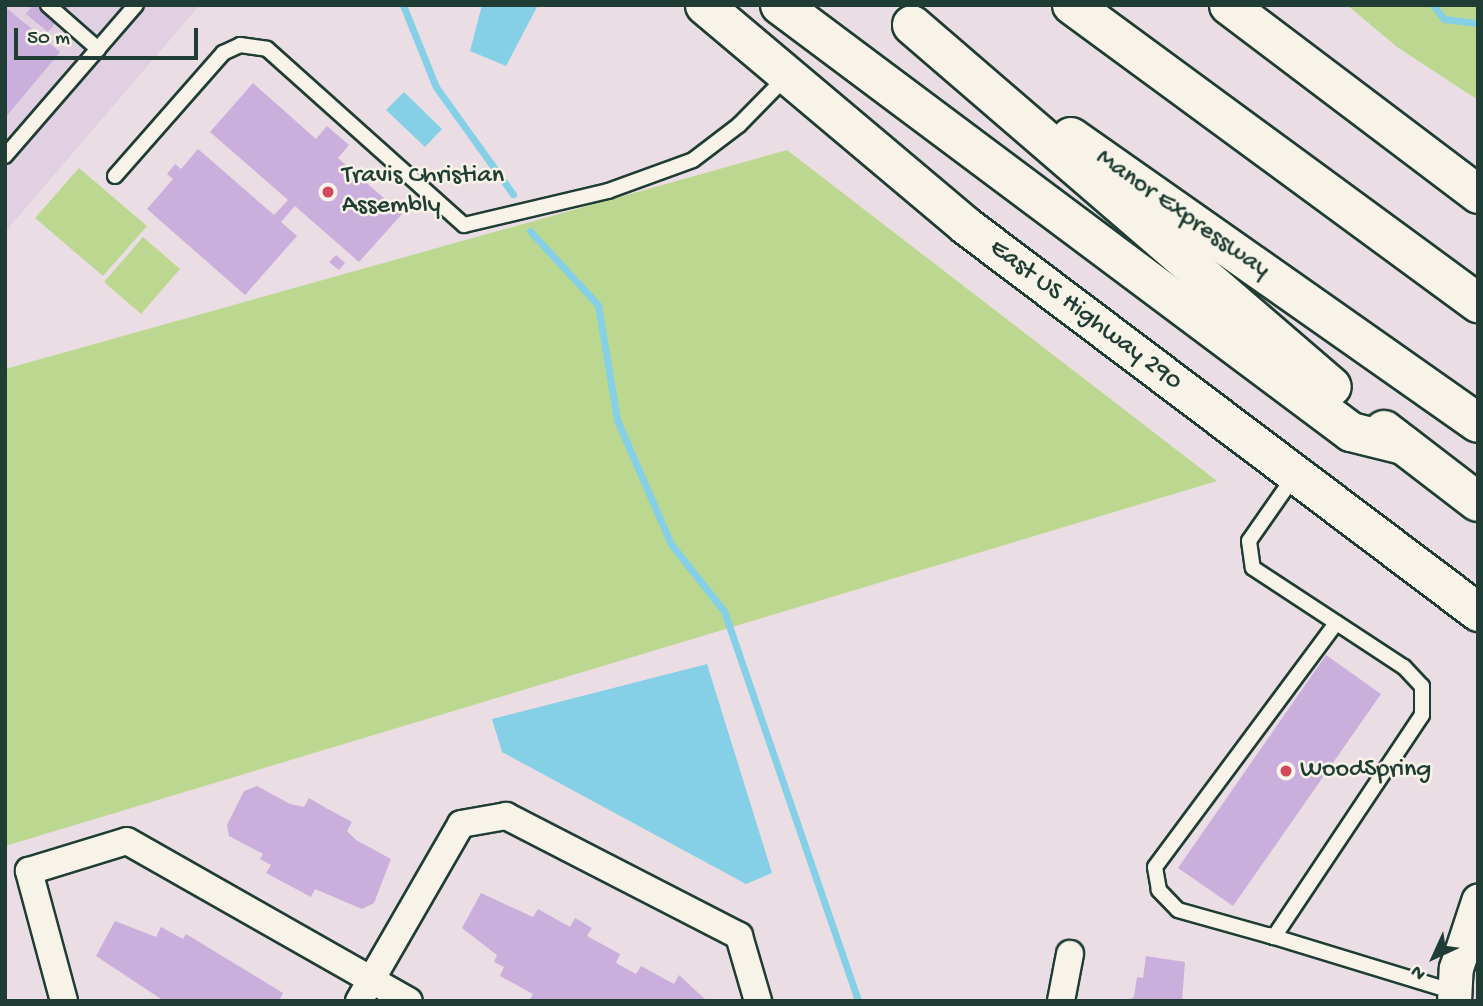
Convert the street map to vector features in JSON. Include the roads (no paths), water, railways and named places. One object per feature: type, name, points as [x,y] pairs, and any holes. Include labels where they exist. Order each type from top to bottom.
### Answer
[{"type":"highway","points":[[780,5],[1351,432],[1403,445]]},
{"type":"highway","points":[[1072,5],[1468,296]]},
{"type":"highway","points":[[900,15],[1194,274],[1403,445],[1478,502]]},
{"type":"highway","name":"Manor Expressway","points":[[900,15],[1478,423]]},
{"type":"main road","name":"East US Highway 290","points":[[704,5],[965,225],[1478,612]]},
{"type":"main road","points":[[1228,5],[1478,194]]},
{"type":"street","points":[[364,990],[461,824],[506,816],[739,936],[758,1001]]},
{"type":"street","points":[[64,1001],[29,871],[127,841],[364,990],[409,1001]]},
{"type":"street","points":[[1454,996],[1478,901]]},
{"type":"street","points":[[1061,1001],[1070,954]]},
{"type":"lane","points":[[48,5],[99,49]]},
{"type":"lane","points":[[5,156],[136,5]]},
{"type":"lane","points":[[115,176],[222,53],[240,45],[267,49],[464,225],[608,191],[693,160],[739,125],[787,76]]},
{"type":"lane","points":[[1295,475],[1249,541],[1252,568],[1336,623],[1413,677],[1422,686],[1422,715],[1275,937],[1178,910],[1158,890],[1155,867],[1336,623]]},
{"type":"lane","points":[[1267,935],[1454,996]]},
{"type":"water","points":[[482,5],[538,5],[506,66],[470,51]]},
{"type":"water","points":[[404,92],[442,129],[425,147],[386,110]]},
{"type":"water","points":[[707,664],[772,873],[746,884],[502,752],[492,719]]},
{"type":"waterway","points":[[403,5],[436,87],[513,194]]},
{"type":"waterway","points":[[1433,5],[1444,19],[1478,23]]},
{"type":"waterway","points":[[530,231],[598,305],[617,420],[671,544],[724,611],[858,1001]]},
{"type":"place","name":"Travis Christian Assembly","points":[[328,192]]},
{"type":"place","name":"WoodSpring","points":[[1286,771]]}]
